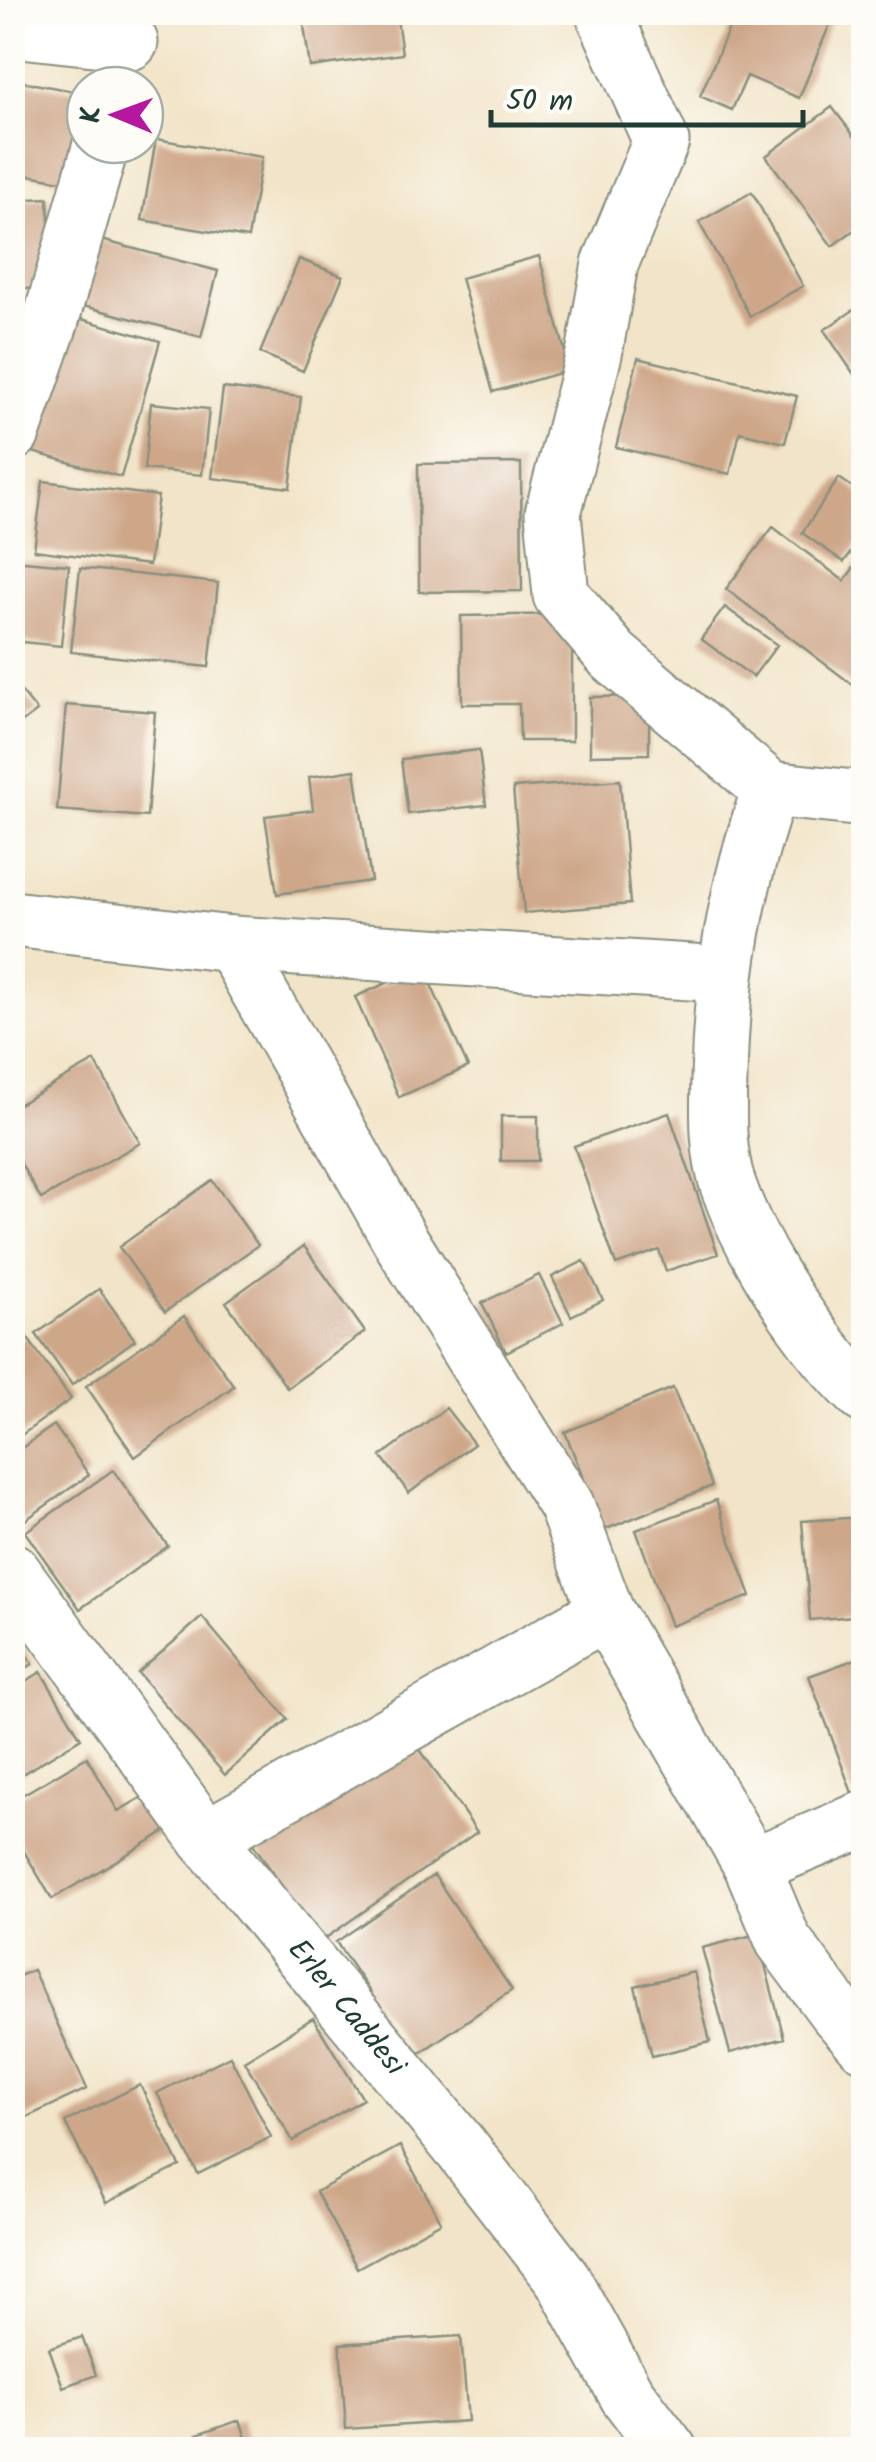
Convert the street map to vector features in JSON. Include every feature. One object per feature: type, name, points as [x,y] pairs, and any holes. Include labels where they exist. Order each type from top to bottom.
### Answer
[{"type":"street","points":[[603,12],[662,141],[610,264],[594,354],[553,513],[561,595],[613,656],[770,789],[864,799]]},
{"type":"street","points":[[12,30],[131,46]]},
{"type":"street","points":[[12,433],[50,323],[95,165]]},
{"type":"street","points":[[770,789],[740,882],[724,974],[718,1124],[728,1183],[764,1260],[817,1340],[864,1395]]},
{"type":"street","points":[[12,920],[232,944],[724,974]]},
{"type":"street","points":[[232,944],[402,1243],[566,1505],[606,1612],[752,1866],[784,1940],[835,2010],[864,2042]]},
{"type":"street","name":"Erler Caddesi","points":[[12,1572],[206,1838],[562,2278],[627,2395],[669,2450]]},
{"type":"street","points":[[206,1838],[606,1612]]},
{"type":"street","points":[[752,1866],[864,1819]]},
{"type":"building","points":[[302,12],[396,12],[402,54],[310,67]]},
{"type":"building","points":[[736,12],[835,12],[799,98],[747,76],[732,110],[700,96]]},
{"type":"building","points":[[12,80],[65,89],[65,165],[76,165],[73,183],[12,172]]},
{"type":"building","points":[[832,107],[864,149],[864,223],[832,246],[766,156]]},
{"type":"building","points":[[165,141],[262,157],[248,238],[142,220],[152,165],[165,165]]},
{"type":"building","points":[[752,192],[803,286],[750,316],[699,222]]},
{"type":"building","points":[[48,198],[52,288],[12,289],[12,200]]},
{"type":"building","points":[[101,240],[218,271],[201,337],[84,306]]},
{"type":"building","points":[[539,256],[570,370],[493,392],[461,278]]},
{"type":"building","points":[[299,259],[343,276],[303,371],[260,353]]},
{"type":"building","points":[[12,299],[21,299],[26,377],[12,378]]},
{"type":"building","points":[[864,303],[864,389],[824,330]]},
{"type":"building","points":[[67,315],[160,341],[121,477],[29,451]]},
{"type":"building","points":[[638,358],[797,396],[785,443],[740,432],[730,474],[616,447]]},
{"type":"building","points":[[223,388],[301,397],[290,488],[212,478]]},
{"type":"building","points":[[151,403],[209,409],[202,475],[144,469]]},
{"type":"building","points":[[521,463],[522,591],[419,592],[418,464]]},
{"type":"building","points":[[839,478],[864,495],[864,534],[844,562],[802,533]]},
{"type":"building","points":[[43,481],[158,496],[149,565],[34,550]]},
{"type":"building","points":[[773,527],[844,581],[858,562],[864,566],[861,691],[726,589]]},
{"type":"building","points":[[12,560],[69,565],[61,646],[12,641]]},
{"type":"building","points":[[80,568],[218,583],[209,667],[71,652]]},
{"type":"building","points":[[725,607],[777,645],[753,677],[701,639]]},
{"type":"building","points":[[572,614],[572,741],[520,741],[519,704],[462,704],[461,616]]},
{"type":"building","points":[[12,680],[37,711],[12,730]]},
{"type":"building","points":[[649,696],[649,754],[590,755],[590,697]]},
{"type":"building","points":[[66,705],[155,712],[147,817],[57,810]]},
{"type":"building","points":[[479,750],[486,805],[408,814],[401,759]]},
{"type":"building","points":[[355,770],[371,881],[277,894],[265,816],[313,810],[309,777]]},
{"type":"building","points":[[620,780],[630,904],[524,913],[513,788]]},
{"type":"building","points":[[423,967],[468,1067],[399,1097],[355,997]]},
{"type":"building","points":[[95,1061],[140,1143],[41,1199],[12,1148],[12,1108]]},
{"type":"building","points":[[669,1113],[718,1254],[666,1271],[659,1250],[616,1265],[574,1146]]},
{"type":"building","points":[[501,1116],[538,1116],[538,1161],[501,1161]]},
{"type":"building","points":[[212,1180],[258,1245],[165,1312],[119,1247]]},
{"type":"building","points":[[304,1246],[365,1332],[287,1388],[226,1302]]},
{"type":"building","points":[[584,1261],[603,1300],[571,1316],[552,1277]]},
{"type":"building","points":[[539,1275],[563,1323],[506,1352],[482,1303]]},
{"type":"building","points":[[99,1289],[135,1340],[72,1385],[36,1334]]},
{"type":"building","points":[[184,1316],[234,1386],[135,1457],[86,1386]]},
{"type":"building","points":[[26,1336],[71,1399],[12,1442],[12,1346]]},
{"type":"building","points":[[673,1388],[712,1486],[604,1530],[565,1432]]},
{"type":"building","points":[[446,1408],[474,1444],[409,1493],[381,1456]]},
{"type":"building","points":[[54,1425],[89,1475],[17,1526],[12,1519],[12,1455]]},
{"type":"building","points":[[113,1470],[168,1546],[80,1609],[25,1532]]},
{"type":"building","points":[[716,1500],[751,1596],[671,1626],[636,1530]]},
{"type":"building","points":[[864,1517],[864,1615],[810,1620],[802,1521]]},
{"type":"building","points":[[202,1617],[288,1719],[225,1775],[138,1673]]},
{"type":"building","points":[[12,1630],[33,1664],[12,1676]]},
{"type":"building","points":[[864,1656],[864,1789],[852,1793],[809,1676]]},
{"type":"building","points":[[41,1672],[81,1738],[14,1779],[12,1690]]},
{"type":"building","points":[[410,1735],[477,1832],[320,1942],[245,1832]]},
{"type":"building","points":[[87,1757],[118,1811],[155,1790],[176,1825],[52,1899],[12,1831],[12,1801]]},
{"type":"building","points":[[434,1875],[512,1990],[414,2057],[336,1942]]},
{"type":"building","points":[[757,1934],[784,2038],[730,2053],[702,1948]]},
{"type":"building","points":[[33,1970],[87,2089],[12,2124],[12,1979]]},
{"type":"building","points":[[694,1972],[710,2042],[652,2056],[635,1986]]},
{"type":"building","points":[[313,2018],[363,2099],[293,2141],[244,2061]]},
{"type":"building","points":[[230,2056],[271,2137],[198,2174],[157,2093]]},
{"type":"building","points":[[140,2085],[180,2166],[106,2203],[65,2122]]},
{"type":"building","points":[[400,2146],[441,2222],[357,2268],[316,2192]]},
{"type":"building","points":[[461,2336],[468,2421],[346,2429],[340,2344]]},
{"type":"building","points":[[82,2337],[96,2375],[63,2387],[49,2348]]},
{"type":"building","points":[[240,2420],[250,2450],[202,2450],[197,2435]]}]
